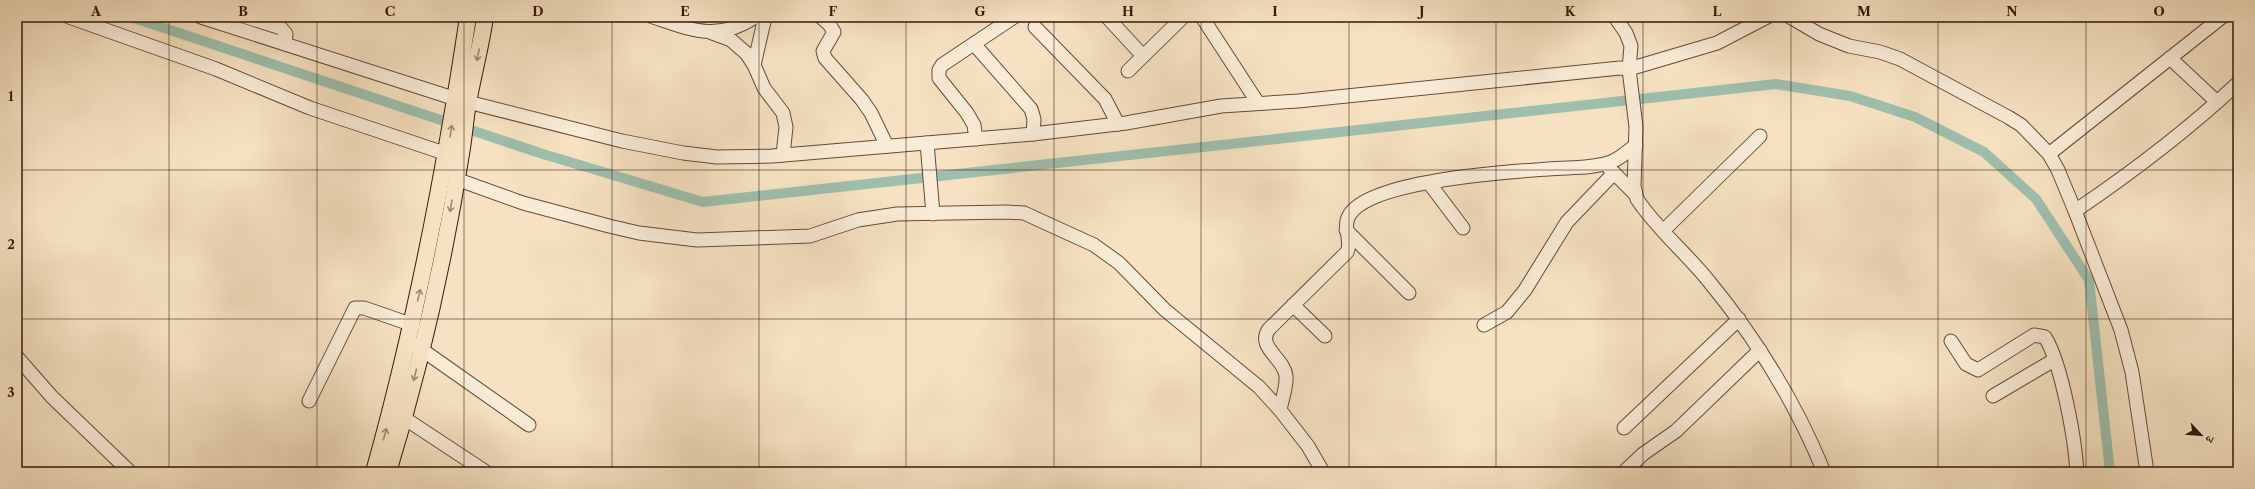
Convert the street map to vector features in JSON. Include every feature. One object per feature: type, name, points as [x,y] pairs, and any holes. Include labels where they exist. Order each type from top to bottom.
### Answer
[{"type":"main road","points":[[461,106],[468,17]]},
{"type":"main road","points":[[388,472],[404,418],[415,347],[412,325],[452,153],[461,106],[485,17]]},
{"type":"main road","points":[[374,472],[415,347],[444,245],[456,180],[452,153]]},
{"type":"street","points":[[69,17],[216,68],[310,108],[452,153]]},
{"type":"street","points":[[201,17],[285,44],[461,106],[622,141],[683,153],[717,157],[783,155],[887,146],[928,146],[976,139],[1118,124],[1221,106],[1298,102],[1620,68],[1629,73],[1717,43],[1767,17]]},
{"type":"street","points":[[246,17],[281,28],[286,34],[285,44]]},
{"type":"street","points":[[653,17],[686,29],[712,33],[738,45],[754,66],[764,88],[779,106],[785,119],[783,155]]},
{"type":"street","points":[[712,33],[743,24],[755,17]]},
{"type":"street","points":[[754,66],[764,17]]},
{"type":"street","points":[[822,17],[834,32],[823,51],[825,58],[871,112],[887,146]]},
{"type":"street","points":[[976,139],[970,119],[939,78],[938,73],[942,65],[1014,17]]},
{"type":"street","points":[[1107,17],[1143,56]]},
{"type":"street","points":[[1202,17],[1258,103]]},
{"type":"street","points":[[1615,17],[1626,33],[1632,46],[1629,73],[1636,127],[1635,194]]},
{"type":"street","points":[[1790,17],[1806,21],[1819,34],[1849,46],[1880,52],[1900,59],[2021,125],[2049,154],[2076,210],[2120,330],[2132,372],[2147,472]]},
{"type":"street","points":[[2049,154],[2222,17]]},
{"type":"street","points":[[1128,70],[1181,18]]},
{"type":"street","points":[[1035,27],[1105,99],[1118,124]]},
{"type":"street","points":[[974,44],[1031,110],[1034,119],[1033,134]]},
{"type":"street","points":[[2170,58],[2217,102]]},
{"type":"street","points":[[2076,210],[2111,187],[2217,102],[2238,83]]},
{"type":"street","points":[[1664,230],[1760,136]]},
{"type":"street","points":[[1484,325],[1507,312],[1525,290],[1567,222],[1609,168],[1636,144]]},
{"type":"street","points":[[928,146],[933,209]]},
{"type":"street","points":[[1280,410],[1286,376],[1282,365],[1267,344],[1265,338],[1269,329],[1347,252],[1349,245],[1346,230],[1350,214],[1372,197],[1394,189],[1492,173],[1609,168],[1635,194],[1640,204],[1707,278],[1739,319],[1789,397],[1810,437],[1824,472]]},
{"type":"street","points":[[456,180],[523,203],[609,226],[673,238],[697,240],[795,238],[823,233],[870,217],[933,209],[1024,213],[1103,250],[1119,262],[1165,310],[1247,375],[1280,410],[1308,446],[1323,472]]},
{"type":"street","points":[[1429,184],[1463,228]]},
{"type":"street","points":[[1346,230],[1409,293]]},
{"type":"street","points":[[1294,305],[1325,336]]},
{"type":"street","points":[[309,401],[355,308],[364,308],[412,325]]},
{"type":"street","points":[[1624,428],[1739,319]]},
{"type":"street","points":[[1951,341],[1966,364],[1973,370],[1982,370],[2034,335],[2045,337],[2050,346],[2069,420],[2077,472]]},
{"type":"street","points":[[415,347],[529,424]]},
{"type":"street","points":[[1624,472],[1643,454],[1676,431],[1760,350]]},
{"type":"street","points":[[17,357],[52,397],[130,472]]},
{"type":"street","points":[[1993,396],[2054,360]]},
{"type":"street","points":[[404,418],[486,472]]},
{"type":"waterway","points":[[131,17],[543,154],[703,202],[1776,84],[1850,96],[1915,117],[1984,152],[2036,199],[2089,280],[2110,472]]}]
